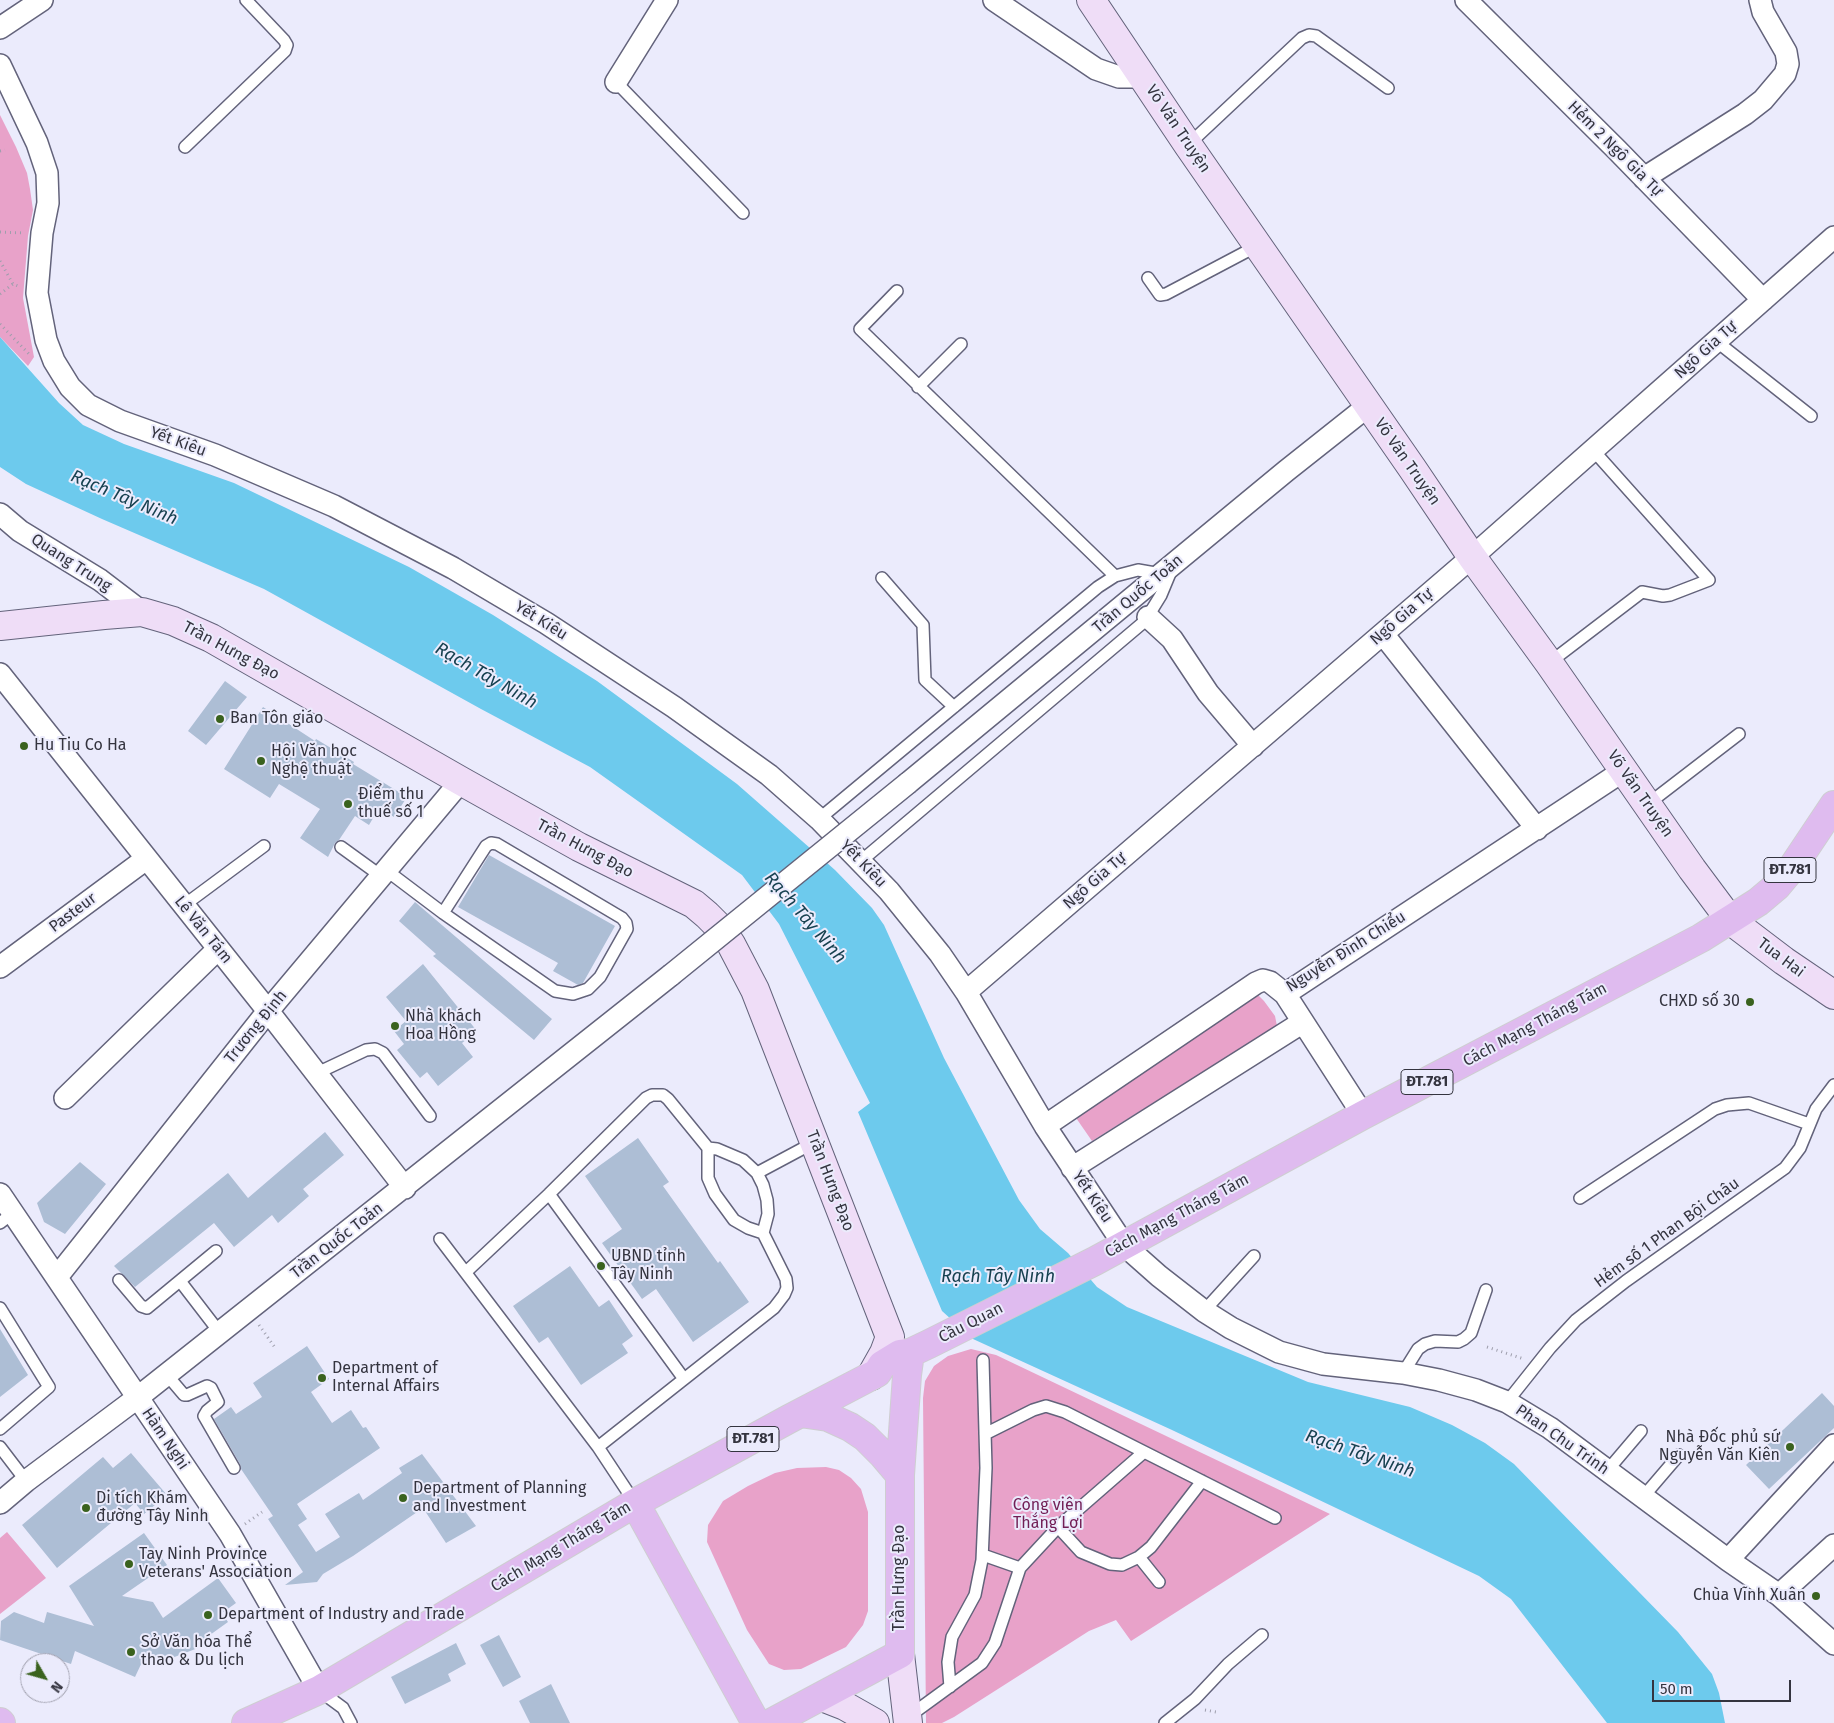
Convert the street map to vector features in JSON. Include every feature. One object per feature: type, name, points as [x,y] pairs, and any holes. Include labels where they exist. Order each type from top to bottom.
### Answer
[{"type":"main road","name":"Cách Mạng Tháng Tám","points":[[1094,1261],[1362,1115],[1701,938],[1758,902],[1777,886],[1792,868],[1834,805]]},
{"type":"main road","name":"Cầu Quan","points":[[874,1375],[887,1373],[905,1362],[911,1346],[1094,1261]]},
{"type":"main road","name":"Trần Hưng Đạo","points":[[772,1723],[900,1654],[900,1475],[907,1375],[911,1346]]},
{"type":"main road","name":"Cách Mạng Tháng Tám","points":[[246,1723],[318,1690],[636,1503],[800,1413],[874,1375]]},
{"type":"main road","points":[[800,1413],[828,1417],[850,1427],[883,1455],[900,1475]]},
{"type":"main road","points":[[636,1503],[756,1723]]},
{"type":"street","points":[[0,28],[42,0]]},
{"type":"street","points":[[616,82],[667,0]]},
{"type":"street","points":[[994,0],[1096,70],[1119,77],[1143,77]]},
{"type":"street","name":"Võ Văn Truyện","points":[[1091,0],[1257,246],[1472,557],[1730,920]]},
{"type":"street","name":"Hẻm 2 Ngô Gia Tự","points":[[1466,0],[1763,300]]},
{"type":"street","points":[[1644,178],[1745,114],[1763,100],[1785,74],[1788,64],[1786,52],[1763,12],[1760,0]]},
{"type":"street","name":"Yết Kiêu","points":[[0,64],[37,143],[47,173],[48,204],[42,233],[37,293],[46,340],[54,361],[70,387],[88,405],[120,421],[215,455],[334,506],[453,568],[546,623],[674,708],[769,775],[819,819],[861,861],[889,891],[940,954],[966,992],[1045,1126],[1124,1245]]},
{"type":"street","name":"Ngô Gia Tự","points":[[966,992],[1472,557],[1834,237]]},
{"type":"street","name":"Trần Quốc Toản","points":[[0,1503],[405,1188],[671,975],[908,783],[1286,471],[1368,406]]},
{"type":"street","name":"Quang Trung","points":[[0,514],[20,530],[100,580],[142,612]]},
{"type":"street","name":"Trần Hưng Đạo","points":[[0,626],[104,614],[142,612],[173,621],[211,638],[579,848],[694,904],[721,929],[755,990],[815,1142],[911,1346]]},
{"type":"street","points":[[1148,616],[1172,639],[1208,693],[1253,746]]},
{"type":"street","points":[[1383,634],[1537,829]]},
{"type":"street","name":"Lê Văn Tám","points":[[0,674],[268,1011],[405,1188]]},
{"type":"street","name":"Nguyễn Đình Chiểu","points":[[1045,1126],[1256,983],[1263,980],[1270,982],[1285,994],[1623,772]]},
{"type":"street","name":"Trương Định","points":[[58,1278],[268,1011],[461,782]]},
{"type":"street","name":"Pasteur","points":[[0,966],[146,859]]},
{"type":"street","name":"Tua Hai","points":[[1730,920],[1784,961],[1834,995]]},
{"type":"street","points":[[65,1098],[218,949]]},
{"type":"street","points":[[1285,994],[1362,1115]]},
{"type":"street","points":[[1072,1168],[1303,1022]]},
{"type":"street","name":"Hàm Nghi","points":[[0,1194],[6,1218],[58,1278],[230,1534],[318,1690]]},
{"type":"street","name":"Phan Chu Trinh","points":[[1124,1245],[1159,1276],[1204,1311],[1231,1328],[1279,1352],[1323,1364],[1439,1380],[1476,1390],[1507,1402],[1550,1428],[1728,1560],[1780,1595],[1834,1644]]},
{"type":"street","points":[[1728,1560],[1834,1446]]},
{"type":"street","points":[[1780,1595],[1834,1545]]},
{"type":"street","name":"Trần Hưng Đạo","points":[[900,1654],[907,1721]]},
{"type":"street","points":[[822,1697],[845,1706],[875,1723]]},
{"type":"lane","points":[[185,147],[285,51],[286,45],[284,40],[246,0]]},
{"type":"lane","points":[[1188,145],[1302,38],[1309,35],[1316,36],[1388,88]]},
{"type":"lane","points":[[616,82],[743,213]]},
{"type":"lane","points":[[1148,278],[1160,294],[1166,294],[1257,246]]},
{"type":"lane","points":[[897,290],[860,329],[1115,576]]},
{"type":"lane","points":[[1716,341],[1811,416]]},
{"type":"lane","points":[[918,387],[961,344]]},
{"type":"lane","points":[[1549,663],[1642,592],[1670,596],[1709,580],[1593,450]]},
{"type":"lane","points":[[819,819],[1098,587],[1115,576],[1138,570],[1168,569],[1161,595],[1148,616],[861,861]]},
{"type":"lane","points":[[882,578],[923,625],[925,680],[954,707]]},
{"type":"lane","points":[[1648,804],[1740,734]]},
{"type":"lane","points":[[342,847],[444,913],[555,991],[573,994],[588,989],[595,983],[628,929],[622,918],[497,844],[491,843],[486,846],[444,913]]},
{"type":"lane","points":[[183,906],[264,846]]},
{"type":"lane","points":[[315,1074],[366,1050],[375,1049],[383,1053],[430,1116]]},
{"type":"lane","name":"Hẻm số 1 Phan Bội Châu","points":[[1507,1402],[1576,1320],[1602,1299],[1785,1168],[1800,1148],[1816,1108],[1834,1085]]},
{"type":"lane","points":[[466,1272],[549,1194],[646,1098],[652,1095],[663,1095],[668,1099],[708,1148],[708,1178],[716,1194],[734,1220],[748,1228],[763,1233]]},
{"type":"lane","points":[[1580,1198],[1715,1109],[1727,1105],[1749,1103],[1809,1124]]},
{"type":"lane","points":[[757,1174],[815,1142]]},
{"type":"lane","points":[[598,1447],[774,1308],[787,1288],[786,1279],[763,1233],[768,1214],[767,1200],[763,1185],[757,1174],[743,1160],[717,1149],[708,1148]]},
{"type":"lane","points":[[549,1194],[684,1379]]},
{"type":"lane","points":[[440,1239],[598,1447],[636,1503]]},
{"type":"lane","points":[[119,1280],[144,1308],[147,1308],[216,1251]]},
{"type":"lane","points":[[1204,1311],[1254,1256]]},
{"type":"lane","points":[[180,1281],[220,1333]]},
{"type":"lane","points":[[1403,1374],[1418,1349],[1426,1344],[1435,1341],[1458,1342],[1471,1333],[1486,1290]]},
{"type":"lane","points":[[0,1308],[49,1387],[0,1429]]},
{"type":"lane","points":[[950,1687],[948,1662],[952,1637],[975,1595],[982,1554],[986,1468],[983,1360]]},
{"type":"lane","points":[[167,1375],[184,1395],[207,1386],[211,1388],[218,1398],[218,1402],[204,1416],[234,1468]]},
{"type":"lane","points":[[985,1434],[1033,1410],[1046,1406],[1065,1412],[1275,1518]]},
{"type":"lane","points":[[1608,1470],[1641,1431]]},
{"type":"lane","points":[[0,1447],[26,1481]]},
{"type":"lane","points":[[907,1721],[982,1663],[996,1643],[1020,1568],[1058,1527],[1144,1452]]},
{"type":"lane","points":[[1643,1497],[1679,1455]]},
{"type":"lane","points":[[1058,1527],[1081,1552],[1110,1564],[1122,1565],[1139,1557],[1151,1547],[1202,1481]]},
{"type":"lane","points":[[982,1554],[1020,1568]]},
{"type":"lane","points":[[1139,1557],[1159,1582]]},
{"type":"lane","points":[[1165,1723],[1195,1699],[1228,1664],[1262,1635]]},
{"type":"lane","points":[[318,1690],[343,1708],[351,1723]]},
{"type":"path","points":[[0,151],[5,150]]},
{"type":"path","points":[[0,261],[13,284],[37,293]]},
{"type":"path","points":[[0,294],[13,284]]},
{"type":"path","points":[[0,324],[35,360],[42,362],[54,361]]},
{"type":"path","points":[[248,1311],[276,1349]]},
{"type":"path","points":[[1487,1347],[1539,1363]]},
{"type":"green space","points":[[0,115],[27,173],[33,210],[28,236],[23,298],[34,357],[28,366],[0,337]]},
{"type":"green space","points":[[1256,993],[1275,1016],[1277,1026],[1092,1141],[1074,1115]]},
{"type":"green space","name":"Công viên Thắng Lợi","points":[[971,1349],[996,1355],[1330,1514],[1131,1641],[1116,1620],[1089,1631],[954,1717],[942,1723],[926,1723],[923,1398],[925,1381],[934,1366],[948,1356]]},
{"type":"green space","points":[[826,1467],[839,1470],[851,1478],[861,1489],[868,1512],[868,1611],[863,1625],[846,1647],[801,1669],[784,1670],[769,1664],[747,1630],[707,1542],[708,1525],[723,1501],[748,1486],[775,1473],[797,1468]]},
{"type":"green space","points":[[7,1532],[46,1578],[0,1614],[0,1538]]},
{"type":"water","name":"Rạch Tây Ninh","points":[[0,337],[59,403],[83,425],[124,444],[234,483],[409,567],[493,615],[597,681],[737,784],[835,870],[872,908],[884,925],[944,1058],[1019,1200],[1040,1229],[1068,1253],[1097,1287],[1127,1307],[1308,1382],[1410,1407],[1452,1425],[1485,1443],[1514,1464],[1678,1632],[1712,1674],[1719,1693],[1725,1723],[1607,1723],[1511,1599],[1479,1576],[1172,1430],[973,1339],[942,1311],[858,1112],[870,1103],[779,924],[742,875],[590,767],[264,589],[26,484],[0,467]]},
{"type":"building","points":[[225,681],[247,697],[206,745],[188,731]]},
{"type":"building","name":"Điểm thu thuế số 1","points":[[263,707],[315,741],[316,739],[354,762],[353,764],[407,797],[394,817],[379,808],[369,825],[355,816],[335,843],[328,857],[300,838],[320,809],[279,784],[270,798],[224,769]]},
{"type":"building","points":[[489,855],[615,926],[583,983],[578,985],[553,971],[558,963],[458,907]]},
{"type":"building","points":[[415,902],[552,1019],[534,1040],[433,956],[436,954],[399,921]]},
{"type":"building","points":[[423,964],[477,1031],[462,1043],[473,1057],[438,1086],[427,1072],[420,1078],[397,1050],[404,1044],[394,1031],[406,1021],[386,997]]},
{"type":"building","points":[[325,1132],[344,1155],[303,1189],[309,1196],[278,1223],[272,1215],[234,1247],[214,1223],[135,1287],[114,1266],[228,1173],[248,1198]]},
{"type":"building","points":[[638,1138],[669,1182],[663,1186],[718,1263],[720,1261],[749,1302],[693,1342],[656,1289],[642,1299],[602,1243],[622,1229],[585,1176]]},
{"type":"building","points":[[80,1162],[106,1184],[65,1234],[44,1222],[37,1203]]},
{"type":"building","points":[[570,1266],[599,1307],[609,1300],[633,1336],[622,1344],[628,1353],[581,1385],[548,1337],[539,1343],[513,1306]]},
{"type":"building","points":[[0,1329],[28,1375],[0,1397]]},
{"type":"building","points":[[307,1346],[329,1379],[311,1392],[332,1423],[351,1410],[363,1428],[366,1427],[380,1448],[297,1504],[307,1519],[298,1525],[316,1552],[340,1537],[325,1514],[359,1493],[363,1500],[402,1473],[399,1468],[422,1454],[476,1526],[446,1543],[423,1508],[353,1556],[323,1574],[317,1582],[285,1585],[303,1572],[268,1519],[273,1516],[241,1469],[214,1419],[231,1407],[236,1414],[262,1397],[253,1383]]},
{"type":"building","name":"Nhà Đốc phủ sứ Nguyễn Văn Kiên","points":[[1822,1393],[1834,1406],[1834,1428],[1769,1489],[1746,1465]]},
{"type":"building","name":"Di tích Khám đường Tây Ninh","points":[[131,1453],[167,1495],[144,1514],[135,1503],[57,1568],[22,1525],[103,1457],[113,1468]]},
{"type":"building","points":[[144,1533],[167,1565],[122,1596],[153,1602],[163,1618],[218,1578],[236,1603],[222,1613],[228,1622],[196,1645],[198,1648],[164,1661],[153,1662],[143,1660],[135,1677],[75,1651],[71,1664],[70,1653],[38,1653],[0,1640],[1,1621],[14,1612],[44,1623],[47,1612],[94,1626],[69,1586]]},
{"type":"building","points":[[499,1635],[521,1677],[503,1687],[480,1645]]},
{"type":"building","points":[[456,1643],[466,1664],[448,1674],[451,1681],[405,1704],[391,1677]]},
{"type":"building","points":[[551,1684],[570,1723],[530,1723],[519,1701]]},
{"type":"place","name":"Ban Tôn giáo","points":[[220,719]]},
{"type":"place","name":"Hu Tiu Co Ha","points":[[24,746]]},
{"type":"place","name":"Hội Văn học Nghệ thuật","points":[[261,761]]},
{"type":"place","name":"Điểm thu thuế số 1","points":[[348,804]]},
{"type":"place","name":"CHXD số 30","points":[[1750,1002]]},
{"type":"place","name":"Nhà khách Hoa Hồng","points":[[395,1026]]},
{"type":"place","name":"UBND tỉnh Tây Ninh","points":[[601,1266]]},
{"type":"place","name":"Department of Internal Affairs","points":[[322,1378]]},
{"type":"place","name":"Nhà Đốc phủ sứ Nguyễn Văn Kiên","points":[[1790,1447]]},
{"type":"place","name":"Department of Planning and Investment","points":[[403,1498]]},
{"type":"place","name":"Di tích Khám đường Tây Ninh","points":[[86,1508]]},
{"type":"place","name":"Tay Ninh Province Veterans' Association","points":[[129,1564]]},
{"type":"place","name":"Chùa Vĩnh Xuân","points":[[1816,1596]]},
{"type":"place","name":"Department of Industry and Trade","points":[[208,1615]]},
{"type":"place","name":"Sở Văn hóa Thể thao & Du lịch","points":[[131,1652]]}]
